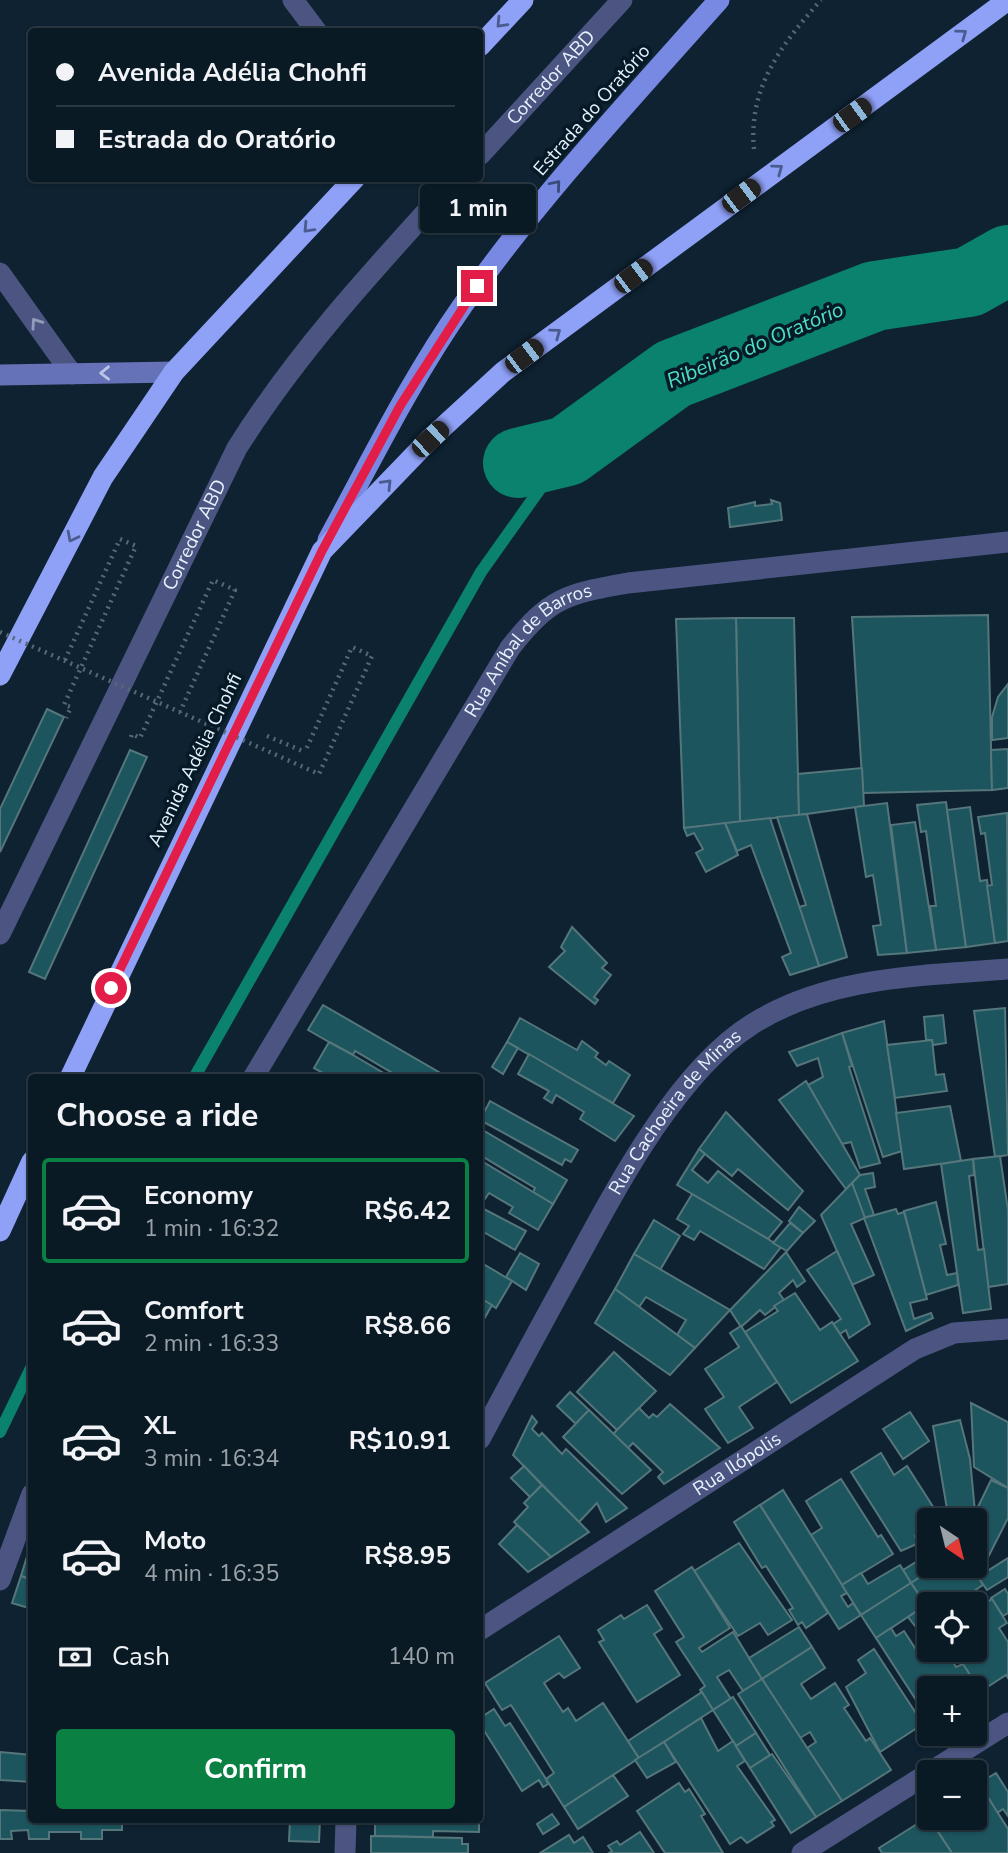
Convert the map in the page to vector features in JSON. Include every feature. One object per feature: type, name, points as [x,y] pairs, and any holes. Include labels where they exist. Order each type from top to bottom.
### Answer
[{"type":"highway","points":[[483,43],[523,0]]},
{"type":"highway","points":[[322,551],[430,439],[503,372],[1008,0]]},
{"type":"highway","points":[[0,675],[103,477],[174,372],[351,182]]},
{"type":"highway","name":"Avenida Adélia Chohfi","points":[[72,1074],[322,551]]},
{"type":"highway","points":[[0,1201],[28,1166]]},
{"type":"highway","points":[[0,1231],[28,1170]]},
{"type":"main road","name":"Estrada do Oratório","points":[[368,465],[400,406],[462,306],[552,190],[719,0]]},
{"type":"main road","points":[[0,375],[174,372]]},
{"type":"main road","name":"Avenida Adélia Chohfi","points":[[322,551],[368,465]]},
{"type":"street","points":[[293,0],[314,28]]},
{"type":"street","name":"Corredor ABD","points":[[483,152],[622,0]]},
{"type":"street","name":"Corredor ABD","points":[[0,934],[237,448],[266,403],[338,309],[453,182]]},
{"type":"street","points":[[0,273],[72,374]]},
{"type":"street","name":"Rua Aníbal de Barros","points":[[255,1074],[510,649],[532,620],[553,602],[575,593],[628,583],[1008,542]]},
{"type":"street","name":"Rua Cachoeira de Minas","points":[[483,1433],[626,1170],[692,1080],[728,1043],[752,1024],[823,993],[875,980],[1008,969]]},
{"type":"street","name":"Rua Ilópolis","points":[[483,1628],[915,1349],[954,1334],[1008,1329]]},
{"type":"street","points":[[0,1580],[28,1504]]},
{"type":"street","points":[[802,1853],[1008,1723]]},
{"type":"street","points":[[345,1853],[346,1823]]},
{"type":"path","points":[[763,180],[753,147],[758,92],[790,35],[821,0]]},
{"type":"path","points":[[65,660],[120,539],[136,546],[64,705],[71,708],[66,718]]},
{"type":"path","points":[[140,738],[212,580],[235,590],[180,712]]},
{"type":"path","points":[[0,632],[319,774],[372,656],[352,647],[305,752],[238,723]]},
{"type":"building","points":[[771,500],[780,503],[782,520],[730,527],[728,508],[755,502],[755,506],[772,504]]},
{"type":"building","points":[[988,615],[992,790],[863,793],[852,617]]},
{"type":"building","points":[[736,618],[794,618],[799,815],[740,822]]},
{"type":"building","points":[[736,618],[740,822],[684,828],[676,619]]},
{"type":"building","points":[[1008,684],[1008,738],[992,740],[992,717],[998,697]]},
{"type":"building","points":[[47,709],[64,717],[0,852],[0,809]]},
{"type":"building","points":[[1008,749],[1008,788],[992,790],[991,750]]},
{"type":"building","points":[[130,750],[147,757],[45,979],[29,972]]},
{"type":"building","points":[[862,768],[864,806],[799,815],[798,774]]},
{"type":"building","points":[[946,802],[966,947],[936,950],[930,906],[936,906],[926,831],[921,832],[917,805]]},
{"type":"building","points":[[887,803],[907,953],[878,955],[873,926],[881,925],[873,875],[866,877],[855,807]]},
{"type":"building","points":[[970,807],[980,881],[987,880],[995,943],[966,947],[947,810]]},
{"type":"building","points":[[1007,813],[1008,941],[995,943],[987,886],[992,885],[985,833],[981,834],[978,817]]},
{"type":"building","points":[[807,814],[847,957],[819,966],[799,907],[806,905],[777,817]]},
{"type":"building","points":[[770,818],[819,966],[790,975],[782,957],[791,953],[751,845],[737,851],[725,823]]},
{"type":"building","points":[[915,822],[936,950],[907,953],[891,825]]},
{"type":"building","points":[[725,823],[738,855],[706,872],[696,853],[703,849],[694,833],[687,836],[684,828]]},
{"type":"building","points":[[572,927],[607,963],[602,968],[611,975],[594,997],[598,1000],[595,1004],[549,967],[565,951],[561,947]]},
{"type":"building","points":[[323,1005],[442,1074],[394,1074],[355,1051],[353,1055],[308,1030]]},
{"type":"building","points":[[1005,1008],[1008,1155],[995,1157],[974,1011]]},
{"type":"building","points":[[943,1015],[946,1043],[933,1045],[932,1040],[926,1040],[924,1017]]},
{"type":"building","points":[[520,1018],[577,1050],[582,1041],[598,1053],[595,1057],[606,1065],[609,1061],[630,1075],[613,1103],[507,1042]]},
{"type":"building","points":[[884,1021],[902,1151],[883,1157],[842,1033]]},
{"type":"building","points":[[842,1033],[852,1066],[849,1067],[880,1163],[860,1168],[851,1142],[842,1144],[808,1085],[823,1077],[818,1058],[797,1066],[789,1052]]},
{"type":"building","points":[[932,1040],[936,1075],[944,1074],[947,1091],[895,1098],[887,1045]]},
{"type":"building","points":[[329,1042],[385,1074],[325,1074],[314,1068]]},
{"type":"building","points":[[507,1042],[518,1048],[503,1074],[492,1067]]},
{"type":"building","points":[[529,1054],[634,1116],[615,1141],[580,1119],[584,1112],[556,1095],[552,1103],[544,1098],[549,1091],[518,1074]]},
{"type":"building","points":[[806,1081],[860,1175],[846,1189],[779,1100]]},
{"type":"building","points":[[490,1101],[578,1150],[571,1162],[565,1159],[562,1165],[483,1122],[483,1114]]},
{"type":"building","points":[[950,1106],[961,1161],[904,1169],[896,1113]]},
{"type":"building","points":[[726,1112],[803,1191],[788,1210],[738,1169],[732,1176],[699,1149]]},
{"type":"building","points":[[483,1130],[567,1180],[553,1204],[533,1192],[535,1188],[483,1157]]},
{"type":"building","points":[[699,1149],[705,1154],[692,1170],[708,1183],[718,1171],[782,1222],[768,1239],[677,1185]]},
{"type":"building","points":[[1000,1156],[1008,1210],[1008,1284],[988,1287],[973,1159]]},
{"type":"building","points":[[973,1159],[974,1175],[969,1176],[978,1250],[984,1249],[991,1309],[963,1313],[941,1164]]},
{"type":"building","points":[[483,1162],[553,1204],[538,1230],[509,1213],[513,1207],[489,1193],[485,1199]]},
{"type":"building","points":[[873,1173],[875,1187],[865,1189],[874,1215],[864,1218],[852,1183],[860,1175]]},
{"type":"building","points":[[852,1183],[865,1218],[851,1224],[874,1275],[852,1285],[821,1215]]},
{"type":"building","points":[[692,1194],[781,1247],[764,1269],[700,1231],[694,1240],[683,1234],[689,1226],[677,1219]]},
{"type":"building","points":[[936,1202],[946,1244],[940,1245],[947,1275],[957,1273],[958,1285],[926,1295],[904,1211]]},
{"type":"building","points":[[799,1207],[815,1221],[803,1233],[789,1221]]},
{"type":"building","points":[[483,1209],[526,1231],[515,1250],[483,1232]]},
{"type":"building","points":[[896,1209],[898,1214],[904,1212],[927,1299],[910,1303],[914,1319],[931,1313],[933,1318],[906,1331],[864,1218]]},
{"type":"building","points":[[654,1220],[680,1236],[660,1270],[634,1254]]},
{"type":"building","points":[[790,1223],[803,1233],[787,1251],[773,1243]]},
{"type":"building","points":[[837,1251],[870,1324],[849,1338],[846,1330],[840,1334],[833,1324],[841,1319],[807,1270]]},
{"type":"building","points":[[786,1252],[805,1281],[797,1287],[793,1280],[779,1293],[784,1300],[765,1315],[760,1310],[741,1327],[730,1310]]},
{"type":"building","points":[[520,1253],[539,1264],[526,1290],[506,1277]]},
{"type":"building","points":[[634,1254],[730,1310],[695,1348],[677,1335],[686,1320],[646,1297],[639,1307],[615,1289]]},
{"type":"building","points":[[483,1264],[512,1281],[496,1308],[483,1300]]},
{"type":"building","points":[[615,1289],[695,1348],[670,1375],[595,1323]]},
{"type":"building","points":[[795,1293],[820,1330],[832,1322],[858,1361],[791,1403],[745,1332],[778,1311],[774,1306]]},
{"type":"building","points":[[483,1300],[492,1305],[483,1321]]},
{"type":"building","points":[[741,1326],[777,1382],[739,1407],[753,1428],[728,1443],[705,1409],[724,1397],[705,1369],[739,1347],[730,1333]]},
{"type":"building","points":[[614,1352],[656,1391],[617,1430],[577,1392]]},
{"type":"building","points":[[570,1392],[589,1410],[576,1424],[557,1406]]},
{"type":"building","points":[[971,1403],[1008,1422],[1008,1488],[974,1467]]},
{"type":"building","points":[[670,1404],[720,1448],[664,1484],[658,1477],[663,1472],[633,1443],[628,1448],[613,1434],[639,1408],[649,1418],[653,1414],[657,1417]]},
{"type":"building","points":[[589,1410],[651,1470],[622,1494],[563,1437]]},
{"type":"building","points":[[910,1412],[929,1441],[903,1459],[883,1429]]},
{"type":"building","points":[[532,1416],[537,1422],[532,1429],[539,1436],[542,1433],[562,1454],[566,1449],[627,1508],[606,1522],[597,1503],[579,1522],[513,1455]]},
{"type":"building","points":[[960,1420],[970,1459],[975,1508],[947,1508],[933,1426]]},
{"type":"building","points":[[881,1453],[894,1475],[907,1466],[934,1508],[917,1508],[917,1544],[901,1551],[851,1472]]},
{"type":"building","points":[[524,1466],[542,1485],[530,1497],[511,1478]]},
{"type":"building","points":[[841,1479],[878,1537],[881,1535],[893,1554],[842,1585],[811,1535],[822,1528],[806,1501]]},
{"type":"building","points":[[991,1480],[1008,1488],[1008,1518],[987,1559],[987,1508],[977,1508]]},
{"type":"building","points":[[542,1485],[589,1532],[551,1557],[514,1522],[528,1507],[524,1503]]},
{"type":"building","points":[[783,1490],[847,1593],[841,1596],[848,1607],[853,1603],[861,1615],[839,1629],[760,1505]]},
{"type":"building","points":[[760,1505],[828,1613],[806,1628],[802,1622],[798,1625],[789,1610],[793,1608],[766,1566],[762,1568],[734,1522]]},
{"type":"building","points":[[517,1525],[551,1557],[528,1572],[499,1544]]},
{"type":"building","points":[[739,1543],[792,1620],[768,1635],[760,1623],[738,1636],[694,1571]]},
{"type":"building","points":[[28,1553],[28,1579],[21,1576]]},
{"type":"building","points":[[1008,1558],[1008,1577],[987,1590],[979,1578],[987,1578],[987,1571]]},
{"type":"building","points":[[917,1561],[918,1578],[911,1583],[903,1570]]},
{"type":"building","points":[[900,1565],[911,1583],[861,1615],[842,1585],[861,1573],[868,1584]]},
{"type":"building","points":[[692,1567],[730,1628],[699,1648],[702,1652],[733,1632],[762,1679],[743,1691],[729,1670],[717,1677],[731,1699],[713,1710],[700,1690],[705,1686],[676,1642],[684,1637],[655,1591]]},
{"type":"building","points":[[21,1576],[28,1579],[28,1608],[12,1603]]},
{"type":"building","points":[[919,1578],[979,1578],[983,1585],[972,1592],[917,1592],[911,1583]]},
{"type":"building","points":[[911,1583],[917,1592],[917,1611],[876,1638],[861,1615]]},
{"type":"building","points":[[1005,1589],[1008,1594],[1008,1613],[1003,1616],[991,1598]]},
{"type":"building","points":[[992,1599],[1007,1623],[999,1628],[1008,1642],[1008,1678],[1006,1675],[989,1686],[987,1676],[970,1676],[962,1663],[987,1662],[987,1602]]},
{"type":"building","points":[[647,1605],[662,1629],[654,1634],[680,1675],[637,1702],[599,1642],[604,1640],[598,1630],[621,1615],[624,1619]]},
{"type":"building","points":[[917,1611],[917,1625],[915,1626],[908,1617]]},
{"type":"building","points":[[799,1627],[812,1647],[762,1679],[749,1658]]},
{"type":"building","points":[[891,1628],[896,1636],[904,1631],[915,1648],[917,1647],[917,1662],[953,1662],[956,1667],[963,1664],[971,1676],[917,1676],[917,1701],[876,1638]]},
{"type":"building","points":[[559,1636],[580,1668],[564,1678],[559,1673],[544,1683],[563,1712],[568,1708],[576,1721],[603,1703],[639,1758],[564,1807],[546,1779],[554,1773],[511,1705],[502,1710],[485,1683]]},
{"type":"building","points":[[812,1647],[825,1668],[801,1684],[811,1699],[835,1683],[849,1705],[844,1708],[866,1741],[870,1738],[891,1770],[842,1801],[807,1748],[816,1742],[810,1732],[800,1738],[762,1679]]},
{"type":"building","points":[[874,1649],[917,1715],[917,1728],[880,1752],[846,1687],[866,1673],[858,1660]]},
{"type":"building","points":[[762,1679],[842,1801],[816,1817],[738,1694]]},
{"type":"building","points":[[702,1692],[713,1710],[639,1758],[628,1741]]},
{"type":"building","points":[[733,1697],[756,1733],[736,1746],[713,1710]]},
{"type":"building","points":[[494,1709],[505,1726],[510,1723],[548,1784],[543,1787],[539,1780],[522,1791],[483,1729],[483,1716]]},
{"type":"building","points":[[701,1718],[718,1751],[733,1741],[745,1761],[737,1766],[775,1820],[771,1822],[774,1826],[747,1843],[741,1837],[730,1844],[664,1742]]},
{"type":"building","points":[[756,1733],[770,1755],[750,1768],[736,1746]]},
{"type":"building","points":[[664,1742],[676,1762],[647,1778],[635,1760]]},
{"type":"building","points":[[0,1752],[28,1755],[28,1782],[0,1780]]},
{"type":"building","points":[[772,1754],[816,1817],[791,1833],[750,1768]]},
{"type":"building","points":[[996,1773],[1008,1792],[1008,1816],[1003,1809],[997,1813],[987,1796],[987,1778]]},
{"type":"building","points":[[613,1775],[628,1796],[578,1829],[564,1807]]},
{"type":"building","points":[[679,1783],[685,1792],[689,1789],[705,1814],[701,1816],[723,1853],[665,1853],[637,1811]]},
{"type":"building","points":[[987,1796],[1008,1829],[1008,1853],[952,1853],[937,1830],[987,1830]]},
{"type":"building","points":[[0,1810],[28,1811],[28,1823],[122,1823],[122,1830],[102,1830],[102,1839],[81,1839],[81,1832],[49,1832],[49,1839],[29,1839],[28,1830],[11,1831],[12,1839],[0,1839]]},
{"type":"building","points":[[552,1814],[559,1824],[543,1834],[537,1824]]},
{"type":"building","points":[[290,1823],[320,1823],[319,1842],[289,1841]]},
{"type":"building","points":[[375,1823],[479,1823],[479,1832],[433,1831],[433,1837],[375,1836]]},
{"type":"building","points":[[917,1824],[917,1830],[937,1830],[952,1853],[882,1853],[879,1848]]},
{"type":"building","points":[[640,1832],[654,1853],[609,1853],[612,1851],[608,1846],[617,1841],[620,1845]]},
{"type":"building","points":[[569,1835],[574,1843],[583,1837],[593,1853],[540,1853]]},
{"type":"building","points":[[371,1836],[462,1838],[462,1844],[468,1844],[468,1853],[371,1853]]},
{"type":"waterway","name":"Ribeirão do Oratório","points":[[518,463],[567,451],[673,374],[875,296],[969,282],[1008,260]]},
{"type":"waterway","points":[[196,1074],[481,572],[567,451]]},
{"type":"waterway","points":[[0,1432],[28,1374]]},
{"type":"route","points":[[111,988],[322,551],[400,406],[477,286]]}]
